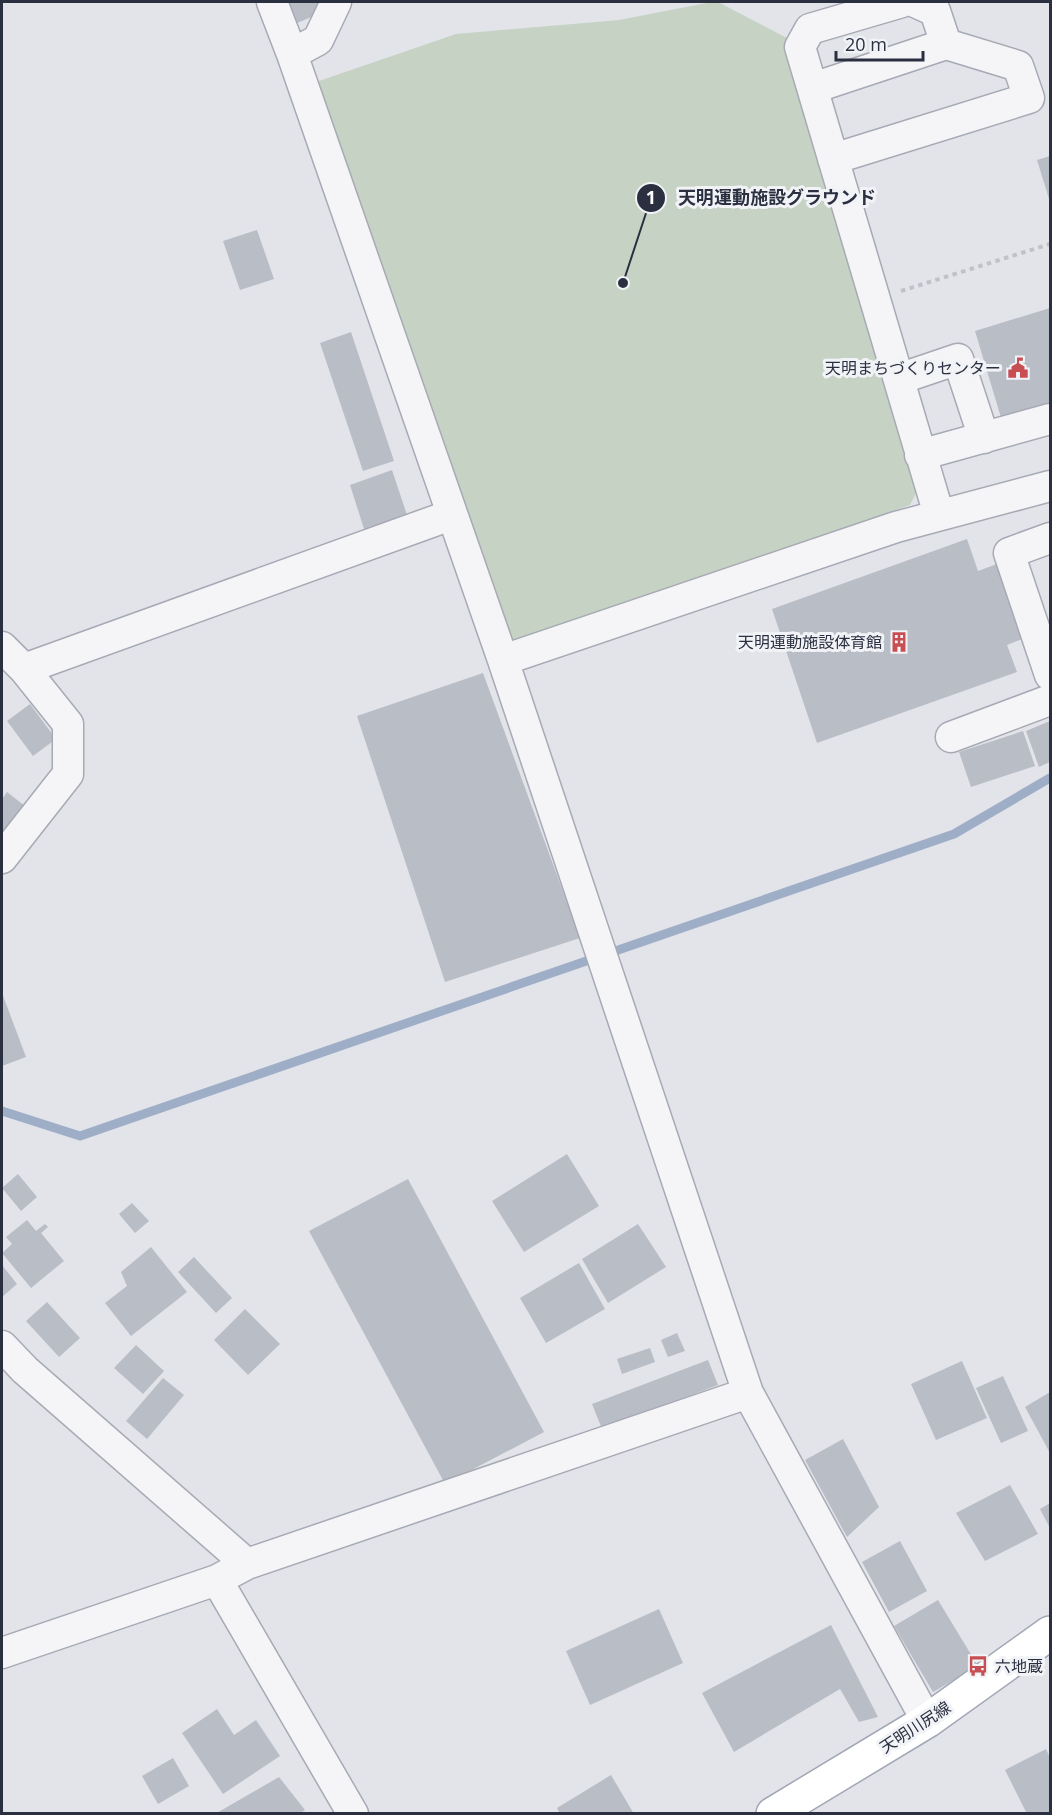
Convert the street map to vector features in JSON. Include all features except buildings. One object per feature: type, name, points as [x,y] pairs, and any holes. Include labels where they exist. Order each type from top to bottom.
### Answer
[{"type":"main road","name":"天明川尻線","points":[[773,1814],[927,1721],[1050,1633]]},
{"type":"street","points":[[272,2],[503,660],[748,1393],[927,1721]]},
{"type":"street","points":[[292,54],[318,40],[336,2]]},
{"type":"street","points":[[902,2],[810,28],[800,47],[939,515]]},
{"type":"street","points":[[915,2],[935,11],[946,44]]},
{"type":"street","points":[[813,88],[946,44],[1018,66],[1040,103],[833,159]]},
{"type":"street","points":[[899,379],[958,359],[984,438]]},
{"type":"street","points":[[920,455],[1050,418]]},
{"type":"street","points":[[503,660],[896,527],[1050,486]]},
{"type":"street","points":[[24,669],[451,515]]},
{"type":"street","points":[[1050,538],[1009,553],[1043,627],[1050,675]]},
{"type":"street","points":[[2,647],[24,669],[68,724],[68,774],[2,858]]},
{"type":"street","points":[[951,737],[1050,700]]},
{"type":"street","points":[[2,1346],[248,1564]]},
{"type":"street","points":[[2,1653],[217,1580],[248,1564],[748,1393]]},
{"type":"street","points":[[217,1580],[353,1814]]},
{"type":"path","points":[[875,299],[1050,244]]},
{"type":"green space","points":[[718,2],[789,39],[921,483],[910,505],[508,648],[316,82],[456,34],[619,20]]},
{"type":"waterway","points":[[2,1111],[80,1136],[954,834],[1050,778]]},
{"type":"place","name":"天明運動施設グラウンド","points":[[623,283]]},
{"type":"place","name":"天明まちづくりセンター","points":[[1018,368]]},
{"type":"place","name":"天明運動施設体育館","points":[[899,642]]},
{"type":"place","name":"六地蔵","points":[[978,1666]]}]
